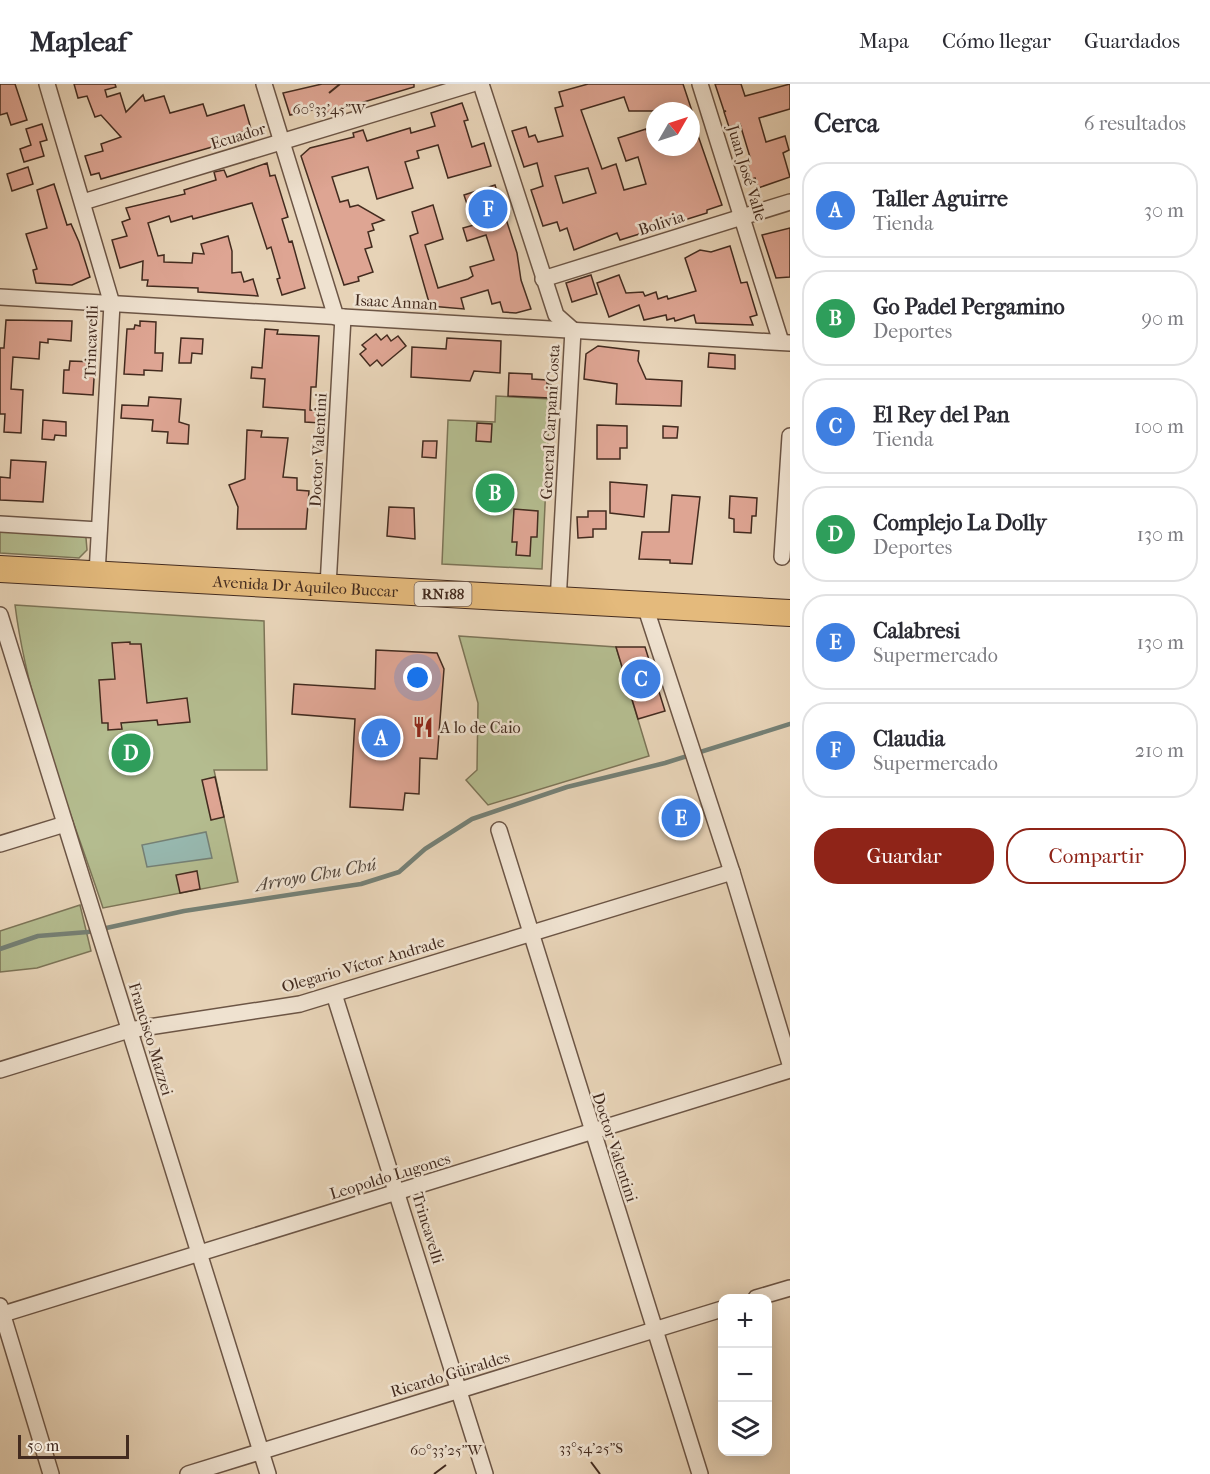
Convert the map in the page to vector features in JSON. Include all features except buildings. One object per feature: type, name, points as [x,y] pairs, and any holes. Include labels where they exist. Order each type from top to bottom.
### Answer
[{"type":"highway","name":"Avenida Dr Aquileo Buccar","points":[[0,569],[328,586],[558,602],[790,613]]},
{"type":"street","name":"Trincavelli","points":[[47,84],[112,304],[97,574]]},
{"type":"street","name":"Doctor Valentini","points":[[264,84],[339,317],[328,586]]},
{"type":"street","name":"Ecuador","points":[[83,202],[472,84]]},
{"type":"street","name":"General Carpani Costa","points":[[481,84],[556,315],[573,330],[558,602]]},
{"type":"street","name":"Juan José Valle","points":[[700,84],[741,216],[785,343]]},
{"type":"street","name":"Bolivia","points":[[543,279],[790,202]]},
{"type":"street","name":"Isaac Annan","points":[[0,297],[785,343]]},
{"type":"street","points":[[782,557],[790,436]]},
{"type":"street","points":[[0,524],[99,530]]},
{"type":"street","points":[[645,606],[732,872],[790,1064]]},
{"type":"street","name":"Francisco Mazzei","points":[[1,621],[268,1474]]},
{"type":"street","points":[[0,844],[65,824]]},
{"type":"street","name":"Doctor Valentini","points":[[499,830],[591,1132],[700,1474]]},
{"type":"street","name":"Olegario Víctor Andrade","points":[[0,1070],[129,1030],[300,1004],[732,872]]},
{"type":"street","name":"Trincavelli","points":[[334,994],[485,1474]]},
{"type":"street","name":"Leopoldo Lugones","points":[[1,1311],[398,1192],[790,1070]]},
{"type":"street","points":[[771,1294],[790,1288]]},
{"type":"street","points":[[1,1311],[51,1474]]},
{"type":"street","name":"Ricardo Güiraldes","points":[[188,1474],[718,1311]]},
{"type":"green space","points":[[496,396],[550,399],[542,569],[442,564],[448,420],[495,422]]},
{"type":"green space","points":[[0,528],[80,533],[86,538],[87,550],[79,558],[0,553]]},
{"type":"green space","points":[[15,605],[264,621],[267,770],[214,770],[238,882],[103,908],[40,720],[21,644]]},
{"type":"green space","points":[[459,636],[616,647],[649,756],[488,805],[466,780],[477,770],[478,703]]},
{"type":"green space","points":[[80,905],[91,951],[37,968],[0,972],[0,931]]},
{"type":"water","points":[[206,832],[212,858],[147,867],[142,845]]},
{"type":"waterway","name":"Arroyo Chu Chú","points":[[0,949],[38,936],[88,932],[184,911],[361,884],[399,872],[425,849],[472,819],[567,787],[665,763],[790,724]]},
{"type":"place","name":"Claudia","points":[[488,209]]},
{"type":"place","name":"Go Padel Pergamino","points":[[495,493]]},
{"type":"place","name":"El Rey del Pan","points":[[641,679]]},
{"type":"place","name":"A lo de Caio","points":[[423,727]]},
{"type":"place","name":"Taller Aguirre","points":[[381,738]]},
{"type":"place","name":"Complejo La Dolly","points":[[131,753]]},
{"type":"place","name":"Calabresi","points":[[681,818]]}]
